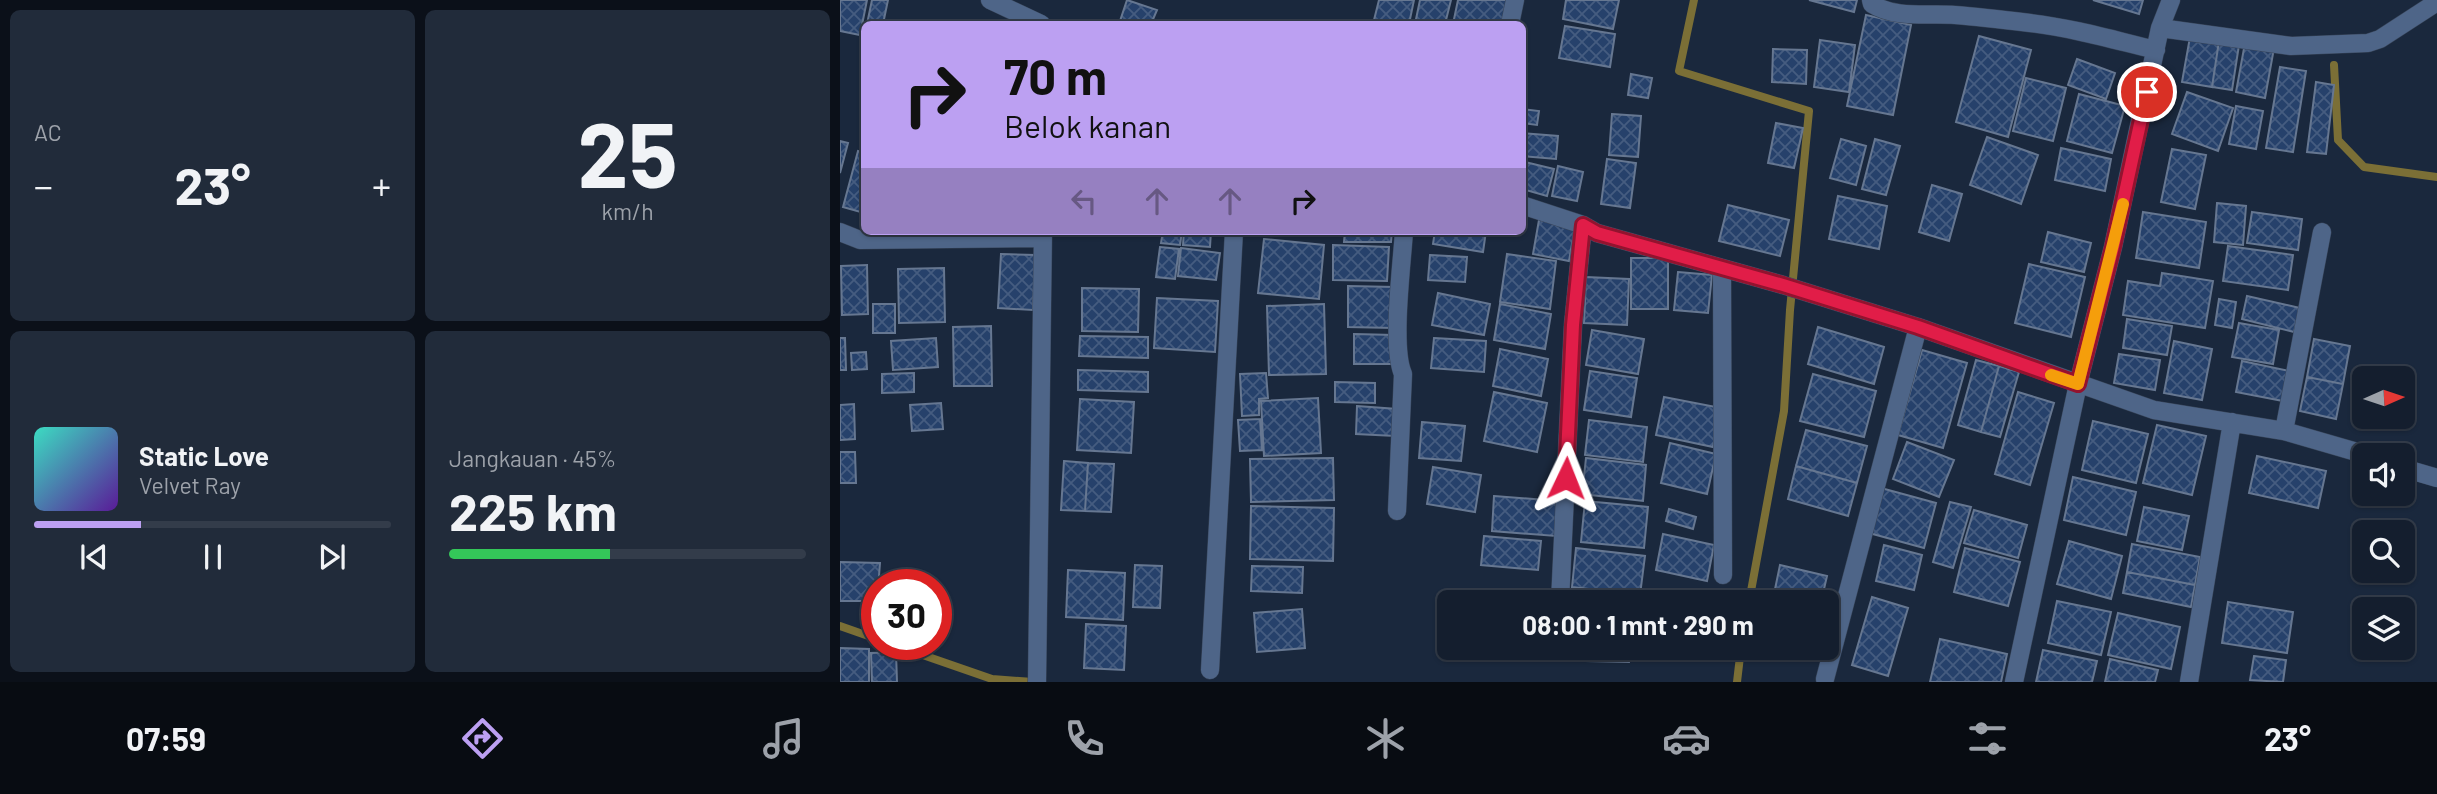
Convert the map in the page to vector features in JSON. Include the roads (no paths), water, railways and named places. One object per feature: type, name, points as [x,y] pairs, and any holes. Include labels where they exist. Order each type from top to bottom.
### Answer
[{"type":"street","points":[[990,0],[1035,21]]},
{"type":"street","points":[[1511,21],[1515,0]]},
{"type":"street","points":[[1871,0],[1872,4],[1881,10],[1898,13],[1956,15],[2031,23],[2083,32],[2156,50]]},
{"type":"street","points":[[2014,682],[2078,384],[2113,247],[2161,28],[2171,0]]},
{"type":"street","points":[[2161,28],[2291,46],[2368,43],[2380,39],[2437,2]]},
{"type":"street","points":[[1526,206],[1583,225],[1597,233],[1783,285],[1918,327],[2154,410],[2284,431],[2352,451]]},
{"type":"street","points":[[1561,590],[1573,325],[1583,225]]},
{"type":"street","points":[[840,232],[860,240],[1043,235],[1037,678]]},
{"type":"street","points":[[2284,431],[2322,232]]},
{"type":"street","points":[[1210,670],[1234,235]]},
{"type":"street","points":[[1397,511],[1403,374],[1399,365],[1397,344],[1405,235]]},
{"type":"street","points":[[1722,270],[1723,575]]},
{"type":"street","points":[[1825,679],[1918,327]]},
{"type":"street","points":[[2189,682],[2232,422]]},
{"type":"street","points":[[2415,472],[2437,478]]},
{"type":"waterway","points":[[1694,0],[1679,71],[1809,111],[1790,310],[1784,411],[1751,590]]},
{"type":"waterway","points":[[2334,65],[2338,140],[2364,167],[2437,177]]},
{"type":"waterway","points":[[840,626],[861,633]]},
{"type":"waterway","points":[[937,660],[992,679],[1033,682]]},
{"type":"waterway","points":[[1737,682],[1740,660]]}]
